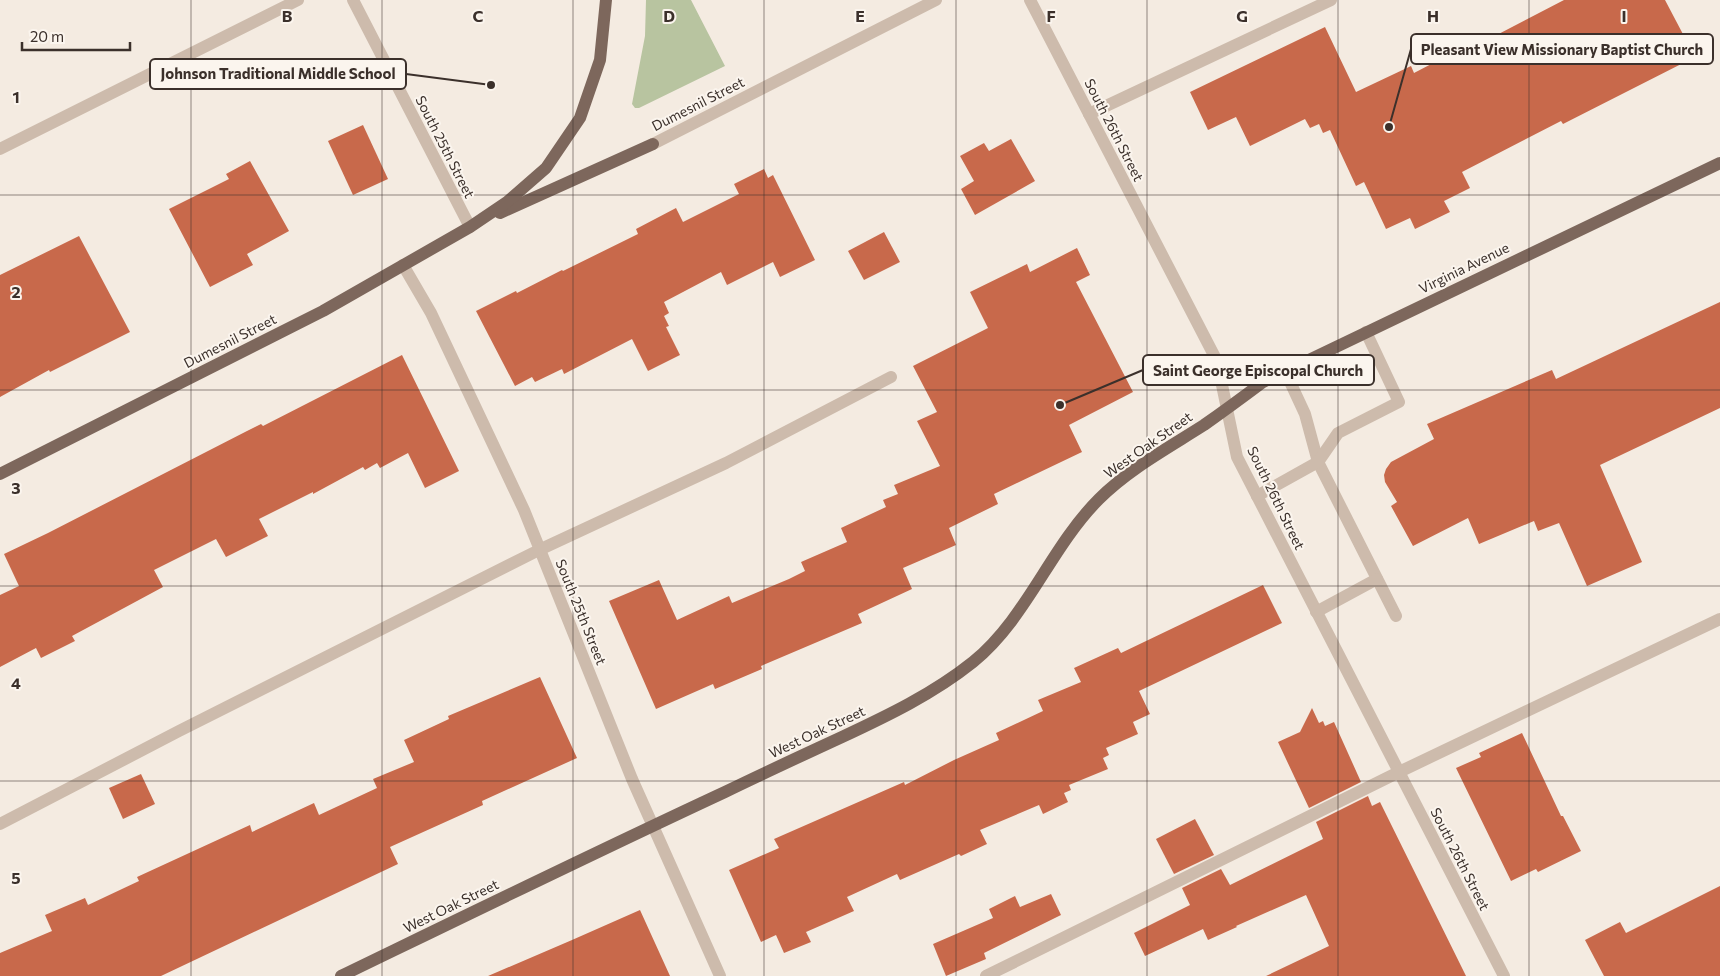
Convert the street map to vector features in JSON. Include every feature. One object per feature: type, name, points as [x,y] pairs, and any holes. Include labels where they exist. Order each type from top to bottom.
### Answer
[{"type":"main road","name":"Dumesnil Street","points":[[0,474],[323,311],[470,227],[507,202],[546,168],[580,118],[600,60],[606,0]]},
{"type":"main road","name":"Dumesnil Street","points":[[470,227],[653,144]]},
{"type":"main road","name":"Virginia Avenue","points":[[1227,410],[1263,382],[1720,163]]},
{"type":"main road","name":"West Oak Street","points":[[341,976],[880,719],[926,695],[972,663],[993,644],[1010,624],[1068,537],[1097,500],[1117,482],[1144,463],[1227,410]]},
{"type":"street","points":[[0,149],[298,0]]},
{"type":"street","name":"South 25th Street","points":[[353,0],[470,227]]},
{"type":"street","name":"Dumesnil Street","points":[[653,144],[936,0]]},
{"type":"street","name":"South 26th Street","points":[[1030,0],[1217,361],[1237,457],[1504,976]]},
{"type":"street","points":[[1089,114],[1331,0]]},
{"type":"street","name":"South 25th Street","points":[[403,265],[431,313],[524,510],[632,779],[720,976]]},
{"type":"street","points":[[1257,496],[1318,462],[1338,433],[1399,402],[1366,332]]},
{"type":"street","points":[[1285,371],[1305,414],[1318,462],[1396,616]]},
{"type":"street","points":[[0,824],[188,726],[539,550],[726,463],[891,377]]},
{"type":"street","points":[[1316,612],[1377,579]]},
{"type":"street","points":[[986,976],[1399,772],[1720,620]]},
{"type":"green space","points":[[646,0],[691,0],[725,66],[639,108],[635,108],[632,104],[645,36]]},
{"type":"building","points":[[1564,0],[1665,0],[1695,57],[1563,124],[1561,121],[1462,172],[1470,188],[1444,201],[1450,212],[1415,229],[1410,218],[1386,229],[1364,182],[1356,186],[1330,130],[1323,133],[1319,124],[1310,128],[1305,119],[1250,146],[1236,117],[1208,130],[1190,92],[1325,27],[1356,92],[1411,66],[1414,73],[1487,35],[1489,39]]},
{"type":"building","points":[[363,125],[388,179],[353,195],[328,141]]},
{"type":"building","points":[[1011,139],[1035,181],[975,215],[961,189],[974,181],[960,156],[984,143],[989,151]]},
{"type":"building","points":[[250,161],[289,231],[247,254],[253,265],[210,287],[169,209],[229,179],[226,174]]},
{"type":"building","points":[[764,169],[768,178],[773,175],[815,260],[780,277],[773,262],[727,285],[721,272],[664,302],[669,313],[664,316],[669,326],[666,327],[680,355],[648,371],[632,339],[564,374],[562,369],[535,382],[532,377],[515,386],[476,311],[638,234],[636,229],[676,208],[683,222],[739,194],[734,184]]},
{"type":"building","points":[[884,232],[900,262],[864,280],[848,251]]},
{"type":"building","points":[[79,236],[130,332],[50,372],[49,370],[0,397],[0,275]]},
{"type":"building","points":[[1077,248],[1090,275],[1076,282],[1133,392],[1069,425],[1082,452],[994,494],[998,504],[949,528],[956,545],[903,568],[912,589],[858,614],[862,623],[761,666],[762,669],[715,689],[713,684],[656,709],[609,601],[659,580],[677,620],[729,596],[732,603],[789,579],[805,571],[801,562],[847,542],[841,528],[886,507],[883,500],[898,494],[894,485],[940,466],[917,421],[937,412],[913,366],[988,328],[970,292],[1027,264],[1030,272]]},
{"type":"building","points":[[1720,302],[1720,408],[1600,465],[1642,562],[1587,586],[1559,523],[1538,531],[1534,521],[1479,544],[1468,518],[1413,546],[1391,506],[1397,502],[1385,482],[1384,475],[1391,462],[1434,439],[1427,424],[1552,370],[1556,379]]},
{"type":"building","points":[[402,355],[459,471],[425,488],[408,453],[380,468],[377,463],[365,470],[363,467],[313,494],[313,492],[259,519],[268,536],[226,557],[216,539],[154,570],[163,587],[72,636],[75,641],[41,658],[36,648],[0,667],[0,595],[19,586],[4,554]]},
{"type":"building","points":[[1263,585],[1282,623],[1139,691],[1150,714],[1133,722],[1138,734],[1106,748],[1109,755],[1103,758],[1108,769],[1069,785],[1071,790],[1064,793],[1068,802],[1043,814],[1039,805],[980,830],[987,844],[900,880],[897,874],[847,897],[854,911],[806,932],[811,942],[784,953],[776,935],[761,942],[729,870],[779,848],[774,839],[904,782],[905,785],[999,740],[996,733],[1043,711],[1038,700],[1081,682],[1074,668],[1118,648],[1121,653]]},
{"type":"building","points":[[540,677],[577,758],[482,801],[483,805],[390,847],[398,864],[161,976],[0,976],[0,953],[52,931],[45,915],[85,898],[88,905],[139,881],[137,877],[250,825],[252,832],[314,803],[319,815],[377,788],[373,779],[414,762],[404,740],[449,719],[448,716]]},
{"type":"building","points":[[1312,708],[1319,723],[1323,721],[1325,726],[1334,722],[1361,782],[1309,808],[1278,742],[1300,732]]},
{"type":"building","points":[[1522,733],[1561,816],[1563,816],[1581,851],[1538,872],[1536,869],[1511,881],[1456,768],[1481,757],[1479,753]]},
{"type":"building","points":[[141,774],[155,804],[123,819],[109,788]]},
{"type":"building","points":[[1368,796],[1372,806],[1380,802],[1466,976],[1266,976],[1329,946],[1306,895],[1208,940],[1203,929],[1145,956],[1134,933],[1190,905],[1182,888],[1221,869],[1230,885],[1323,839],[1316,822]]},
{"type":"building","points":[[1195,819],[1214,855],[1174,874],[1156,839]]},
{"type":"building","points":[[1720,886],[1720,976],[1604,976],[1585,940],[1620,922],[1626,933]]},
{"type":"building","points":[[1051,894],[1061,915],[984,953],[986,959],[946,976],[933,944],[993,918],[989,909],[1015,896],[1020,907]]},
{"type":"building","points":[[640,910],[670,976],[488,976],[572,940]]},
{"type":"place","name":"Johnson Traditional Middle School","points":[[491,85]]},
{"type":"place","name":"Pleasant View Missionary Baptist Church","points":[[1389,127]]},
{"type":"place","name":"Saint George Episcopal Church","points":[[1060,405]]}]
